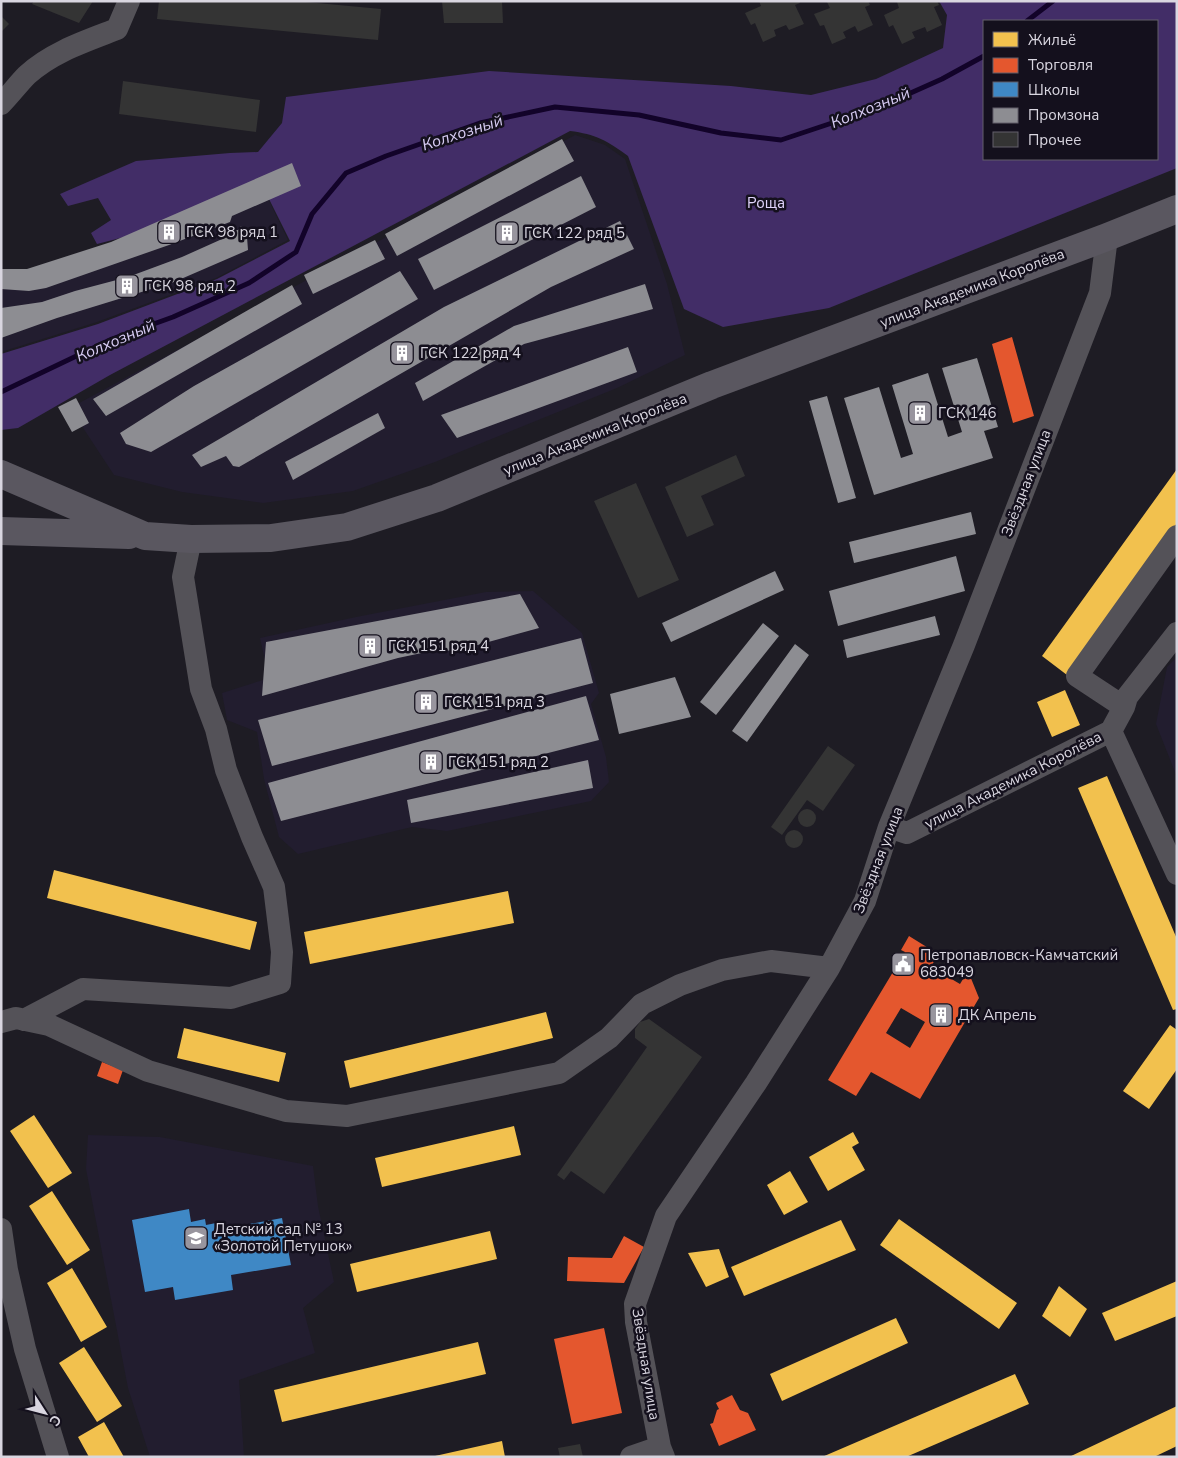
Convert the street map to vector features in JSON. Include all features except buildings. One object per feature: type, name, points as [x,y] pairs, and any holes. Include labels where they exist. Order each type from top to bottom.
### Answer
[{"type":"main road","name":"улица Академика Королёва","points":[[1,474],[145,536],[271,538],[347,526],[437,498],[712,385],[1107,238],[1177,209]]},
{"type":"main road","points":[[1,531],[145,536]]},
{"type":"street","points":[[1,104],[27,75],[40,65],[77,44],[117,29],[129,1]]},
{"type":"street","name":"Звёздная улица","points":[[662,1452],[636,1322],[635,1304],[663,1224],[689,1180],[756,1083],[829,968],[864,901],[889,828],[964,645],[1100,293],[1107,238]]},
{"type":"street","points":[[1124,707],[1077,676],[1177,536]]},
{"type":"street","points":[[24,1020],[83,989],[231,998],[280,983],[282,952],[274,886],[252,837],[226,770],[216,729],[202,689],[183,577],[191,538]]},
{"type":"street","name":"улица Академика Королёва","points":[[889,828],[907,833],[1111,731],[1124,707],[1127,697],[1177,633]]},
{"type":"street","points":[[1111,731],[1177,874]]},
{"type":"street","points":[[1,1022],[16,1018],[49,1025],[157,1073],[286,1111],[347,1116],[559,1073],[609,1038],[642,1004],[680,985],[722,970],[770,962],[829,968]]},
{"type":"street","points":[[1,1228],[7,1270],[25,1349],[58,1457]]},
{"type":"street","points":[[631,1457],[662,1452]]},
{"type":"shaded area","points":[[575,135],[605,145],[625,159],[667,284],[685,355],[617,388],[435,462],[353,491],[263,503],[182,492],[114,475],[70,408]]},
{"type":"shaded area","points":[[260,182],[288,240],[216,278],[97,322],[1,352],[1,278],[48,272]]},
{"type":"shaded area","points":[[533,591],[582,633],[599,693],[591,704],[606,757],[609,782],[591,801],[447,831],[412,827],[298,854],[279,837],[264,779],[257,732],[227,720],[222,693],[269,678],[260,638],[486,592]]},
{"type":"shaded area","points":[[1177,657],[1177,777],[1156,724],[1167,667]]},
{"type":"shaded area","points":[[88,1135],[160,1137],[313,1166],[318,1206],[334,1282],[303,1308],[315,1353],[239,1380],[244,1457],[150,1457],[128,1388],[86,1169]]},
{"type":"green space","name":"Роща","points":[[939,1],[1177,1],[1177,168],[829,308],[723,327],[684,309],[628,156],[601,139],[570,131],[110,375],[18,428],[1,430],[1,354],[98,324],[217,279],[290,241],[260,181],[132,235],[97,244],[91,233],[111,220],[98,198],[68,206],[60,194],[136,161],[258,152],[282,123],[286,97],[489,71],[731,86],[811,95],[876,79],[943,48],[947,15]]},
{"type":"waterway","name":"Колхозный","points":[[1028,20],[1053,1]]},
{"type":"waterway","name":"Колхозный","points":[[1,392],[112,339],[173,317],[249,283],[296,252],[312,214],[346,173],[386,156],[480,123],[555,107],[639,115],[721,133],[781,140],[877,108],[942,79],[983,57]]},
{"type":"place","name":"ГСК 98 ряд 1","points":[[169,232]]},
{"type":"place","name":"ГСК 122 ряд 5","points":[[507,233]]},
{"type":"place","name":"ГСК 98 ряд 2","points":[[127,286]]},
{"type":"place","name":"ГСК 122 ряд 4","points":[[402,353]]},
{"type":"place","name":"ГСК 146","points":[[920,413]]},
{"type":"place","name":"ГСК 151 ряд 4","points":[[370,646]]},
{"type":"place","name":"ГСК 151 ряд 3","points":[[426,702]]},
{"type":"place","name":"ГСК 151 ряд 2","points":[[431,762]]},
{"type":"place","name":"Петропавловск-Камчатский 683049","points":[[903,964]]},
{"type":"place","name":"ДК Апрель","points":[[941,1015]]},
{"type":"place","name":"Детский сад № 13 «Золотой Петушок»","points":[[196,1238]]}]
